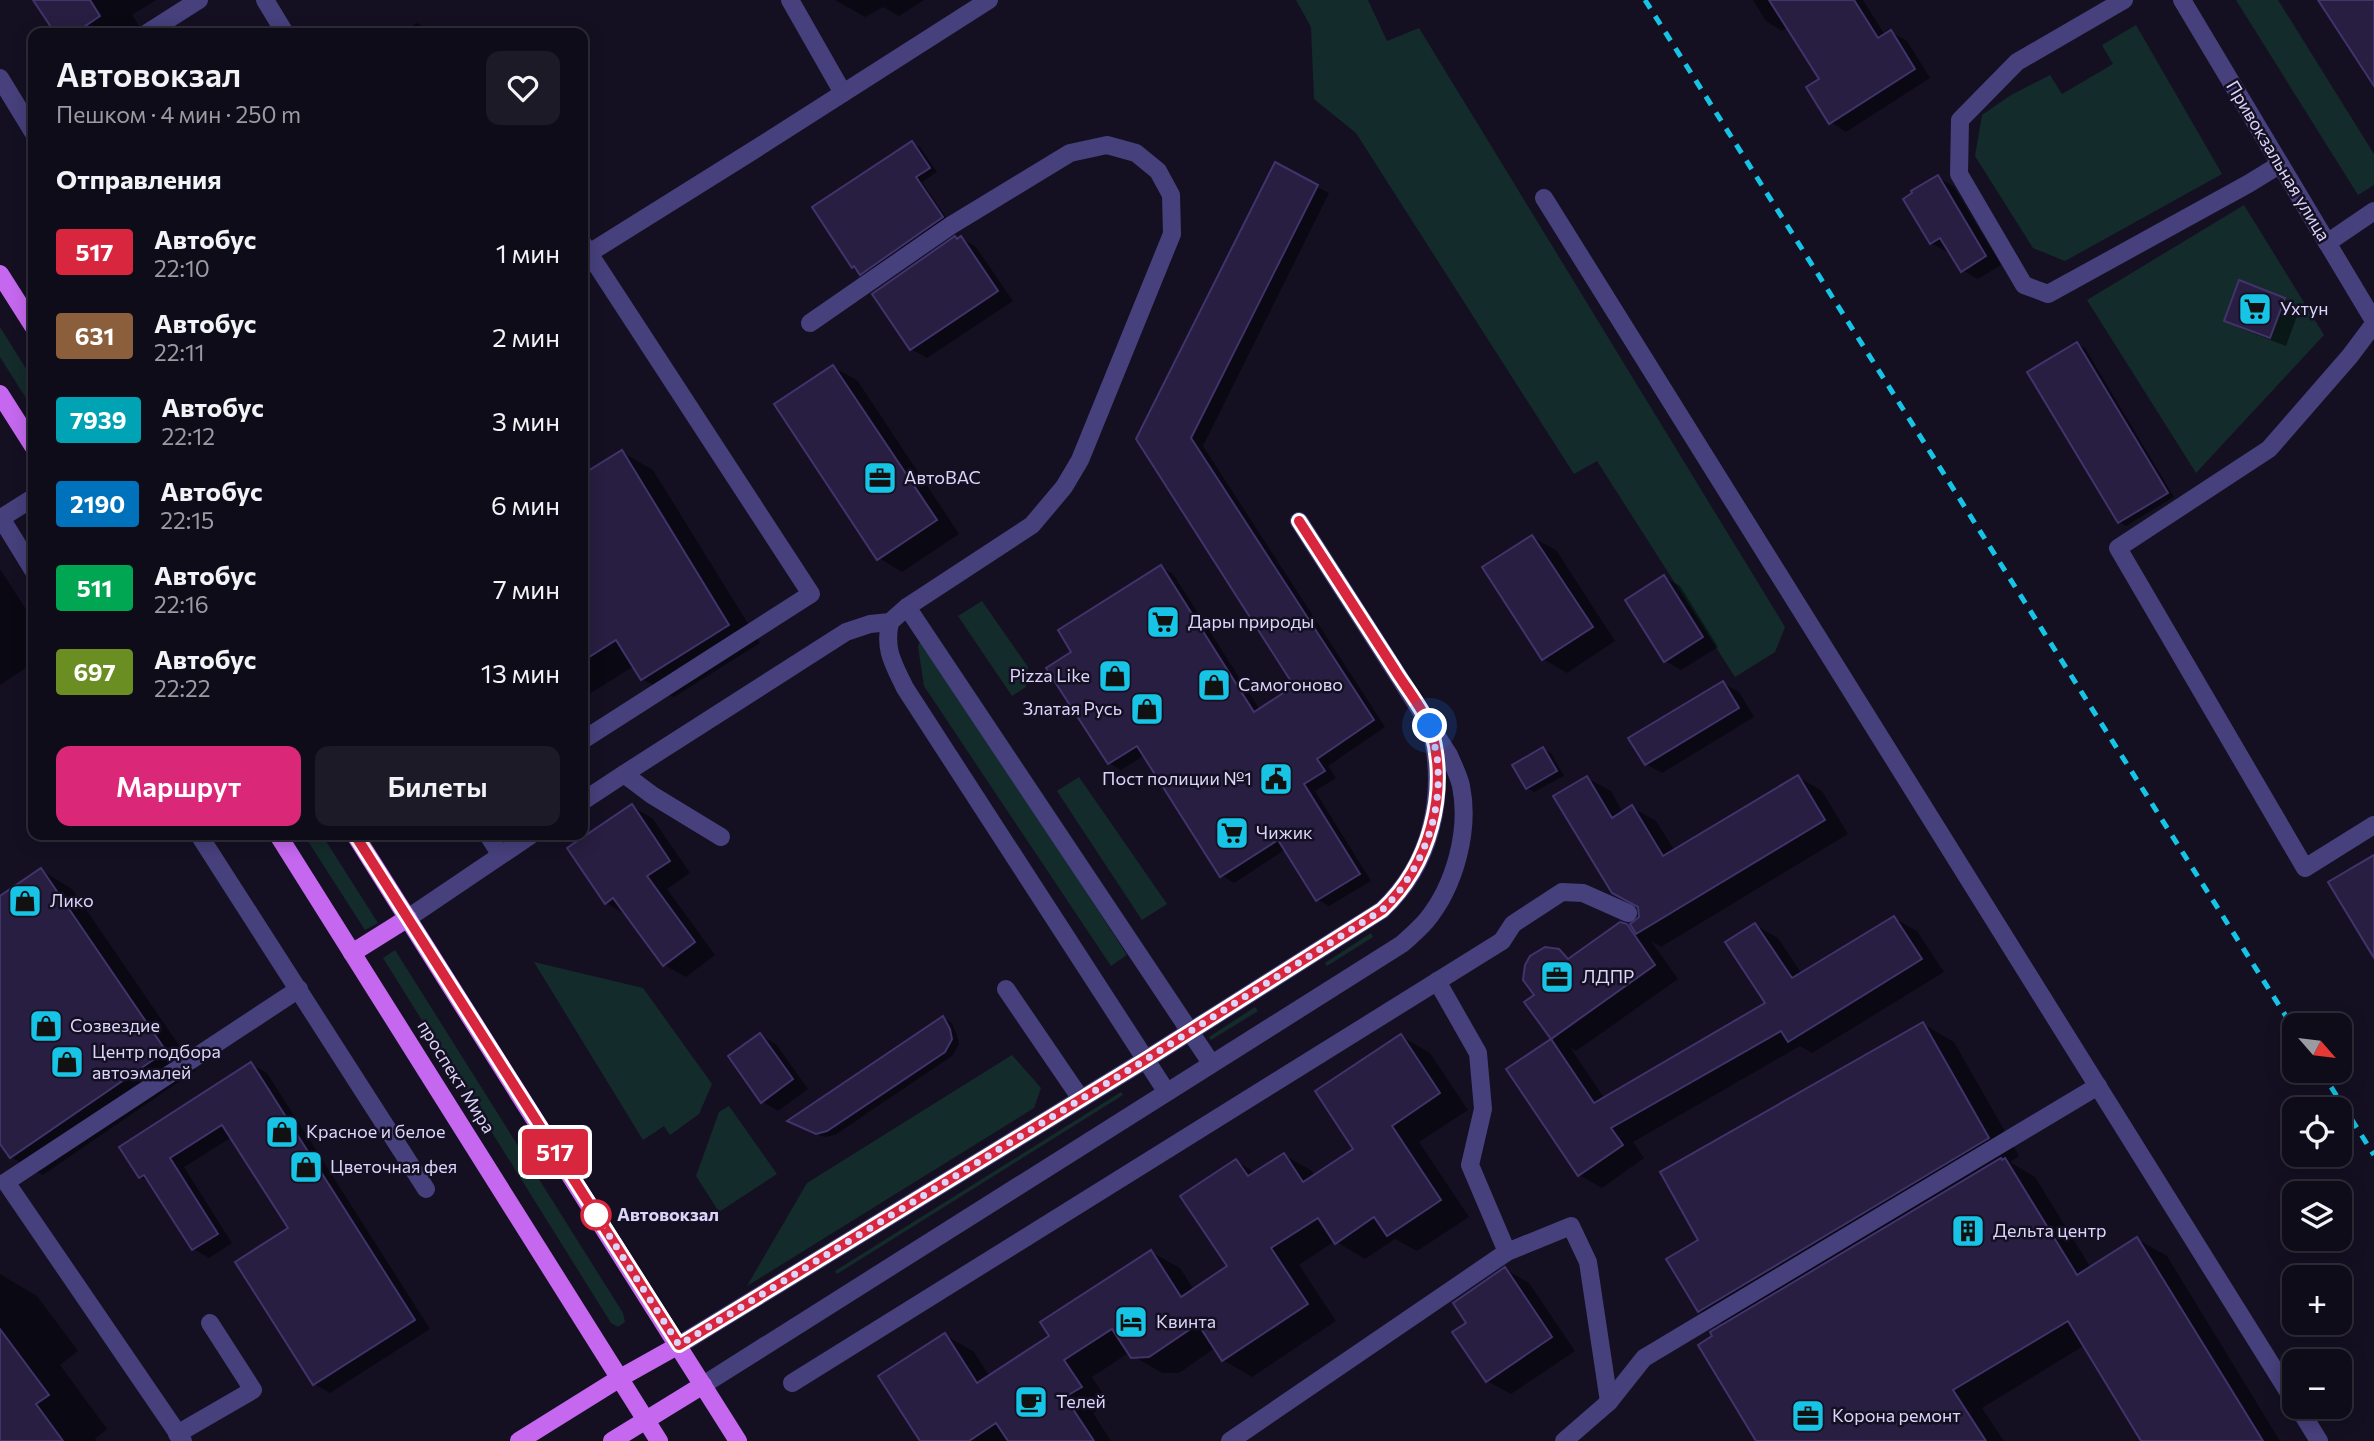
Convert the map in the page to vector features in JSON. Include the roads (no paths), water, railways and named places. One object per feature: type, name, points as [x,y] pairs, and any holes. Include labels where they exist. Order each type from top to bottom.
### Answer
[{"type":"main road","points":[[0,274],[28,318]]},
{"type":"main road","points":[[0,394],[28,438]]},
{"type":"main road","name":"проспект Мира","points":[[281,840],[646,1420]]},
{"type":"main road","points":[[358,840],[738,1441]]},
{"type":"main road","points":[[352,953],[408,918]]},
{"type":"main road","points":[[519,1441],[679,1345]]},
{"type":"main road","points":[[612,1441],[703,1385]]},
{"type":"main road","points":[[646,1420],[659,1441]]},
{"type":"street","points":[[155,28],[199,0]]},
{"type":"street","points":[[265,0],[282,28]]},
{"type":"street","points":[[790,0],[843,93]]},
{"type":"street","points":[[588,249],[989,0]]},
{"type":"street","points":[[2124,0],[2017,62],[1960,120],[1959,174],[2024,285],[2048,294],[2279,165]]},
{"type":"street","name":"Привокзальная улица","points":[[2182,0],[2374,322]]},
{"type":"street","points":[[0,78],[27,109]]},
{"type":"street","points":[[588,798],[845,632],[870,624],[890,622],[907,607],[1032,525],[1064,487],[1080,460],[1172,234],[1171,194],[1158,171],[1136,153],[1107,145],[1070,153],[950,226],[810,323]]},
{"type":"street","points":[[1544,198],[2282,1382]]},
{"type":"street","points":[[2326,243],[2374,211]]},
{"type":"street","points":[[588,256],[811,594],[588,737]]},
{"type":"street","points":[[2374,322],[2350,356],[2269,449],[2118,548],[2305,867],[2374,825]]},
{"type":"street","points":[[28,501],[0,518],[28,562]]},
{"type":"street","points":[[703,1385],[1402,944],[1427,920],[1448,886],[1460,847],[1463,809],[1461,784],[1449,755],[1299,521]]},
{"type":"street","points":[[907,607],[1211,1063]]},
{"type":"street","points":[[890,622],[887,638],[889,655],[905,688],[1166,1091]]},
{"type":"street","points":[[679,1345],[1145,1060],[1382,910],[1396,897],[1427,843],[1436,807],[1438,768],[1430,726]]},
{"type":"street","points":[[624,774],[652,795],[721,836]]},
{"type":"street","points":[[202,840],[426,1189]]},
{"type":"street","points":[[491,840],[500,855]]},
{"type":"street","points":[[408,918],[523,840]]},
{"type":"street","points":[[792,1383],[1502,940],[1513,924],[1562,892],[1583,893],[1629,914]]},
{"type":"street","points":[[1437,981],[1478,1053],[1483,1109],[1470,1165],[1507,1252]]},
{"type":"street","points":[[210,1323],[253,1390],[180,1437],[6,1182],[299,989]]},
{"type":"street","points":[[1006,989],[1081,1099]]},
{"type":"street","points":[[1564,1441],[1609,1402],[1644,1358],[2098,1086]]},
{"type":"street","points":[[1230,1441],[1507,1252],[1571,1226],[1588,1262],[1609,1402]]},
{"type":"street","points":[[2305,1419],[2319,1441]]},
{"type":"railway","points":[[1645,0],[2284,1013]]},
{"type":"railway","points":[[2329,1083],[2374,1155]]},
{"type":"place","name":"Ухтун","points":[[2255,309]]},
{"type":"place","name":"АвтоВАС","points":[[880,478]]},
{"type":"place","name":"Дары природы","points":[[1163,622]]},
{"type":"place","name":"Pizza Like","points":[[1115,676]]},
{"type":"place","name":"Самогоново","points":[[1214,685]]},
{"type":"place","name":"Златая Русь","points":[[1147,709]]},
{"type":"place","name":"Пост полиции №1","points":[[1276,779]]},
{"type":"place","name":"Чижик","points":[[1232,833]]},
{"type":"place","name":"Лико","points":[[25,901]]},
{"type":"place","name":"ЛДПР","points":[[1557,977]]},
{"type":"place","name":"Созвездие","points":[[46,1026]]},
{"type":"place","name":"Центр подбора автоэмалей","points":[[67,1062]]},
{"type":"place","name":"Красное и белое","points":[[282,1132]]},
{"type":"place","name":"Цветочная фея","points":[[306,1167]]},
{"type":"place","name":"Автовокзал","points":[[596,1215]]},
{"type":"place","name":"Дельта центр","points":[[1968,1231]]},
{"type":"place","name":"Квинта","points":[[1131,1322]]},
{"type":"place","name":"Телей","points":[[1031,1402]]},
{"type":"place","name":"Корона ремонт","points":[[1808,1416]]}]
